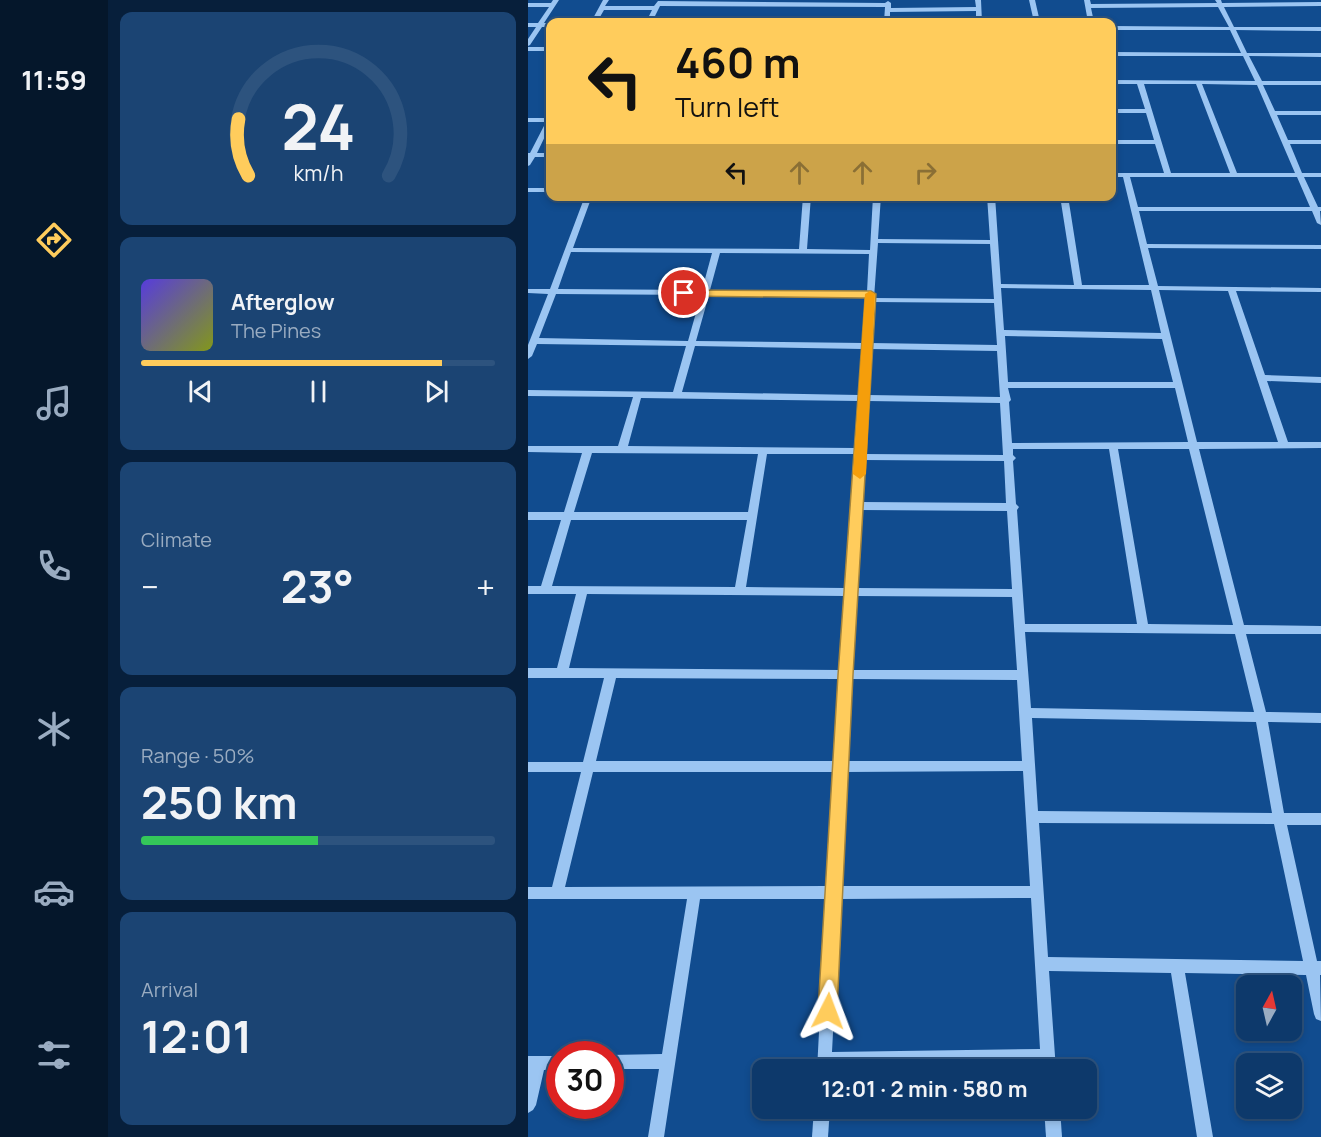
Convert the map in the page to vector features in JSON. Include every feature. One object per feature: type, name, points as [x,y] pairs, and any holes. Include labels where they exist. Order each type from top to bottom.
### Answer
[{"type":"street","points":[[596,18],[606,0]]},
{"type":"street","points":[[978,0],[979,18]]},
{"type":"street","points":[[1032,0],[1036,18]]},
{"type":"street","points":[[1090,18],[1088,3],[1321,4],[1318,0]]},
{"type":"street","points":[[528,5],[554,2]]},
{"type":"street","points":[[528,44],[554,2]]},
{"type":"street","points":[[602,8],[657,4],[771,2],[978,9]]},
{"type":"street","points":[[768,18],[771,2]]},
{"type":"street","points":[[1219,2],[1318,209],[1321,223]]},
{"type":"street","points":[[651,18],[657,4]]},
{"type":"street","points":[[705,18],[710,4]]},
{"type":"street","points":[[835,18],[837,5]]},
{"type":"street","points":[[528,25],[546,25]]},
{"type":"street","points":[[1116,28],[1321,29]]},
{"type":"street","points":[[528,49],[546,49]]},
{"type":"street","points":[[1116,54],[1321,54]]},
{"type":"street","points":[[1116,82],[1321,83]]},
{"type":"street","points":[[1140,82],[1168,175]]},
{"type":"street","points":[[1198,82],[1234,174]]},
{"type":"street","points":[[1116,111],[1149,111]]},
{"type":"street","points":[[1273,113],[1321,113]]},
{"type":"street","points":[[528,120],[546,120]]},
{"type":"street","points":[[528,164],[530,155],[546,124]]},
{"type":"street","points":[[1116,142],[1159,142]]},
{"type":"street","points":[[1286,142],[1321,142]]},
{"type":"street","points":[[530,155],[546,155]]},
{"type":"street","points":[[1116,175],[1321,175]]},
{"type":"street","points":[[1126,175],[1261,717],[1279,818],[1315,968],[1321,1014]]},
{"type":"street","points":[[528,190],[546,190]]},
{"type":"street","points":[[528,356],[588,201]]},
{"type":"street","points":[[803,251],[807,201]]},
{"type":"street","points":[[825,1059],[845,675],[877,201]]},
{"type":"street","points":[[991,201],[1011,458],[1022,628],[1022,675],[1027,713],[1049,1059]]},
{"type":"street","points":[[1065,201],[1078,286]]},
{"type":"street","points":[[1135,209],[1318,209]]},
{"type":"street","points":[[569,250],[803,251],[994,242]]},
{"type":"street","points":[[1144,246],[1321,247]]},
{"type":"street","points":[[677,395],[717,251]]},
{"type":"street","points":[[999,286],[1321,290]]},
{"type":"street","points":[[1231,288],[1284,445]]},
{"type":"street","points":[[528,291],[705,293],[999,302]]},
{"type":"street","points":[[1001,333],[1166,336]]},
{"type":"street","points":[[534,341],[1002,348]]},
{"type":"street","points":[[1261,378],[1321,380]]},
{"type":"street","points":[[1005,385],[1178,385]]},
{"type":"street","points":[[528,393],[1006,400]]},
{"type":"street","points":[[622,450],[638,394]]},
{"type":"street","points":[[1010,446],[1321,445]]},
{"type":"street","points":[[1113,446],[1143,629]]},
{"type":"street","points":[[528,449],[763,450],[1011,458]]},
{"type":"street","points":[[545,590],[588,449]]},
{"type":"street","points":[[740,590],[763,450]]},
{"type":"street","points":[[858,506],[1014,507]]},
{"type":"street","points":[[528,516],[753,516]]},
{"type":"street","points":[[528,590],[1018,593]]},
{"type":"street","points":[[562,673],[582,591]]},
{"type":"street","points":[[1022,628],[1321,630]]},
{"type":"street","points":[[528,673],[1022,675]]},
{"type":"street","points":[[556,894],[611,674]]},
{"type":"street","points":[[1027,713],[1321,718]]},
{"type":"street","points":[[528,767],[1030,766]]},
{"type":"street","points":[[1033,817],[1321,819]]},
{"type":"street","points":[[528,893],[1038,892]]},
{"type":"street","points":[[656,1137],[694,894]]},
{"type":"street","points":[[1042,964],[1315,968]]},
{"type":"street","points":[[1177,965],[1205,1137]]},
{"type":"street","points":[[624,1062],[668,1061]]},
{"type":"street","points":[[528,1105],[533,1063]]},
{"type":"street","points":[[820,1137],[821,1119]]},
{"type":"street","points":[[1053,1119],[1054,1137]]},
{"type":"slow traffic","points":[[860,474],[870,294]]},
{"type":"route","points":[[684,293],[871,294],[845,675],[828,1011]]}]
